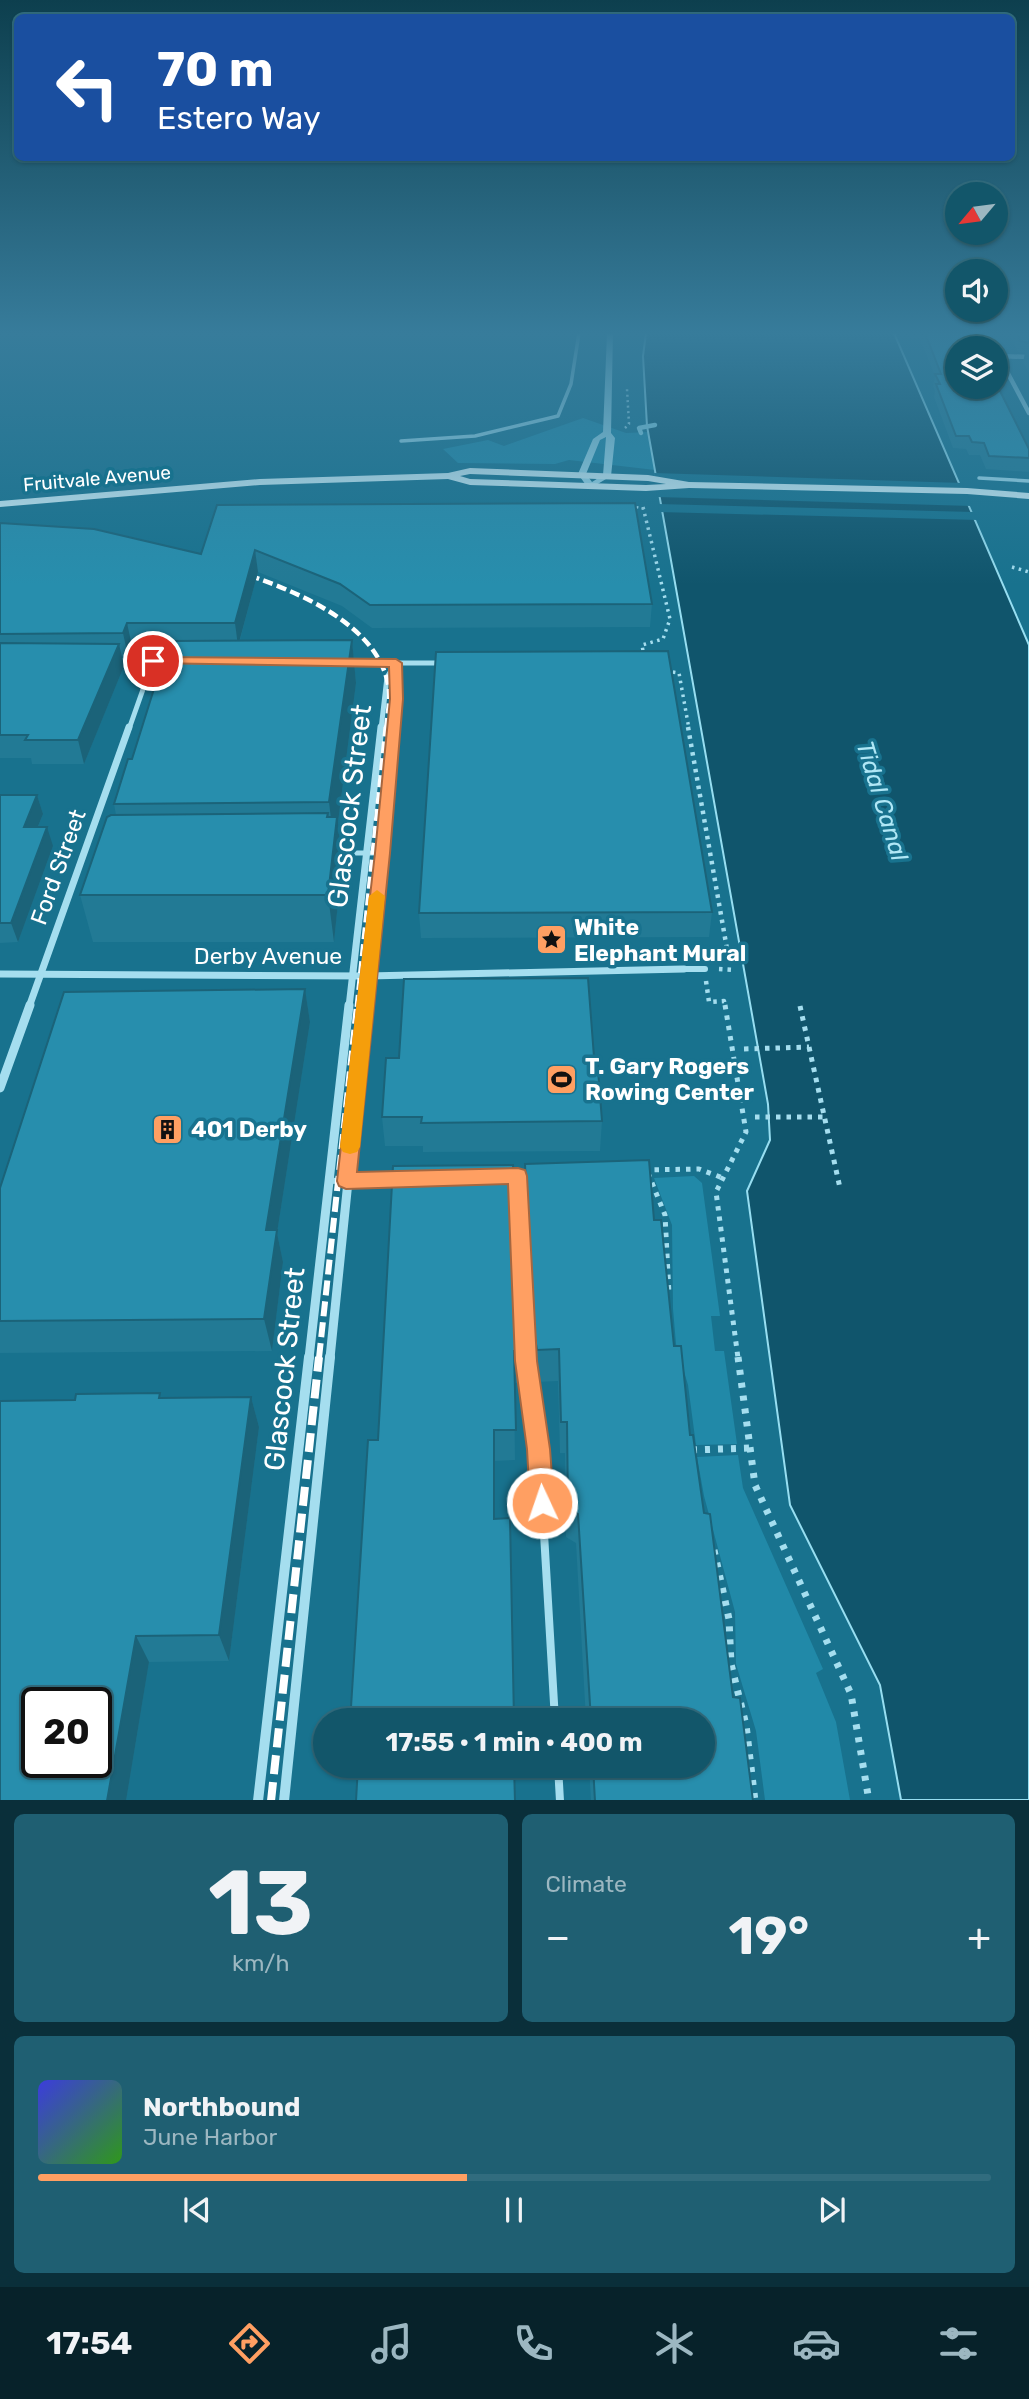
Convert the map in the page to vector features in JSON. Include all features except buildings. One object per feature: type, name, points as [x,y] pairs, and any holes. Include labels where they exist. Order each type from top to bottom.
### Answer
[{"type":"main road","name":"Fruitvale Avenue","points":[[0,504],[283,480],[448,476],[470,471],[583,474],[647,483]]},
{"type":"main road","name":"Fruitvale Avenue","points":[[448,476],[470,482],[591,486],[647,483],[1029,496]]},
{"type":"street","points":[[607,417],[607,433],[611,438],[607,476],[591,486],[583,474],[597,439],[607,433]]},
{"type":"street","points":[[111,661],[180,661]]},
{"type":"street","name":"Ford Street","points":[[0,1088],[153,661]]},
{"type":"street","points":[[339,662],[450,663]]},
{"type":"street","name":"Glascock Street","points":[[284,1800],[382,853],[397,699],[396,663]]},
{"type":"street","name":"Glascock Street","points":[[258,1800],[387,677],[396,663]]},
{"type":"street","name":"Derby Avenue","points":[[0,974],[368,976],[705,969]]},
{"type":"lane","points":[[401,441],[475,436],[554,417]]},
{"type":"lane","points":[[979,478],[1029,481]]},
{"type":"lane","points":[[326,853],[382,853]]},
{"type":"lane","points":[[83,856],[97,856]]},
{"type":"lane","points":[[505,1176],[518,1176],[526,1361],[539,1449],[554,1708]]},
{"type":"lane","points":[[328,1181],[412,1179]]},
{"type":"lane","points":[[559,1778],[560,1800]]},
{"type":"path","points":[[624,505],[645,507],[670,619],[663,639],[642,645],[645,661],[634,661]]},
{"type":"path","points":[[1012,567],[1029,572]]},
{"type":"path","points":[[657,671],[679,673],[727,949],[702,951],[709,1002],[724,1001],[746,1132],[716,1192],[755,1485],[851,1694],[869,1800]]},
{"type":"path","points":[[800,1006],[840,1188]]},
{"type":"path","points":[[744,1049],[809,1047]]},
{"type":"path","points":[[755,1117],[824,1117]]},
{"type":"path","points":[[634,1170],[699,1169],[723,1178]]},
{"type":"path","points":[[647,1170],[665,1215],[669,1300]]},
{"type":"path","points":[[690,1436],[694,1461]]},
{"type":"path","points":[[692,1450],[750,1448]]},
{"type":"path","points":[[710,1535],[729,1619],[732,1664],[746,1725],[755,1800]]},
{"type":"shaded area","points":[[583,418],[626,433],[649,432],[655,470],[569,460],[555,464],[458,463],[443,449],[488,440],[504,446]]},
{"type":"shaded area","points":[[694,1176],[702,1183],[720,1316],[711,1316],[715,1351],[724,1351],[737,1444],[696,1445],[688,1385],[676,1344],[672,1225],[654,1178]]},
{"type":"shaded area","points":[[738,1455],[743,1488],[823,1669],[816,1673],[836,1722],[850,1800],[765,1800],[756,1731],[736,1664],[735,1612],[704,1496],[697,1457]]},
{"type":"water","name":"Tidal Canal","points":[[646,417],[930,417],[1029,645],[1029,1800],[901,1800],[880,1685],[790,1505],[747,1191],[770,1140],[768,1104]]},
{"type":"pier","points":[[654,473],[962,483],[972,506],[657,497]]},
{"type":"pier","points":[[658,504],[974,512],[978,520],[659,512]]},
{"type":"waterway","points":[[641,433],[639,428],[655,425]]},
{"type":"railway","points":[[236,571],[307,599],[352,628],[370,646],[383,667],[389,691],[386,729]]},
{"type":"railway","points":[[357,1007],[386,727]]},
{"type":"railway","points":[[319,1358],[357,1005]]},
{"type":"railway","points":[[271,1800],[319,1357]]},
{"type":"slow traffic","points":[[350,1147],[377,896]]},
{"type":"place","name":"White Elephant Mural","points":[[551,940]]},
{"type":"place","name":"T. Gary Rogers Rowing Center","points":[[562,1079]]},
{"type":"place","name":"401 Derby","points":[[168,1129]]},
{"type":"route","points":[[153,661],[396,663],[397,699],[346,1181],[518,1176],[526,1361],[539,1449],[542,1503]]}]
